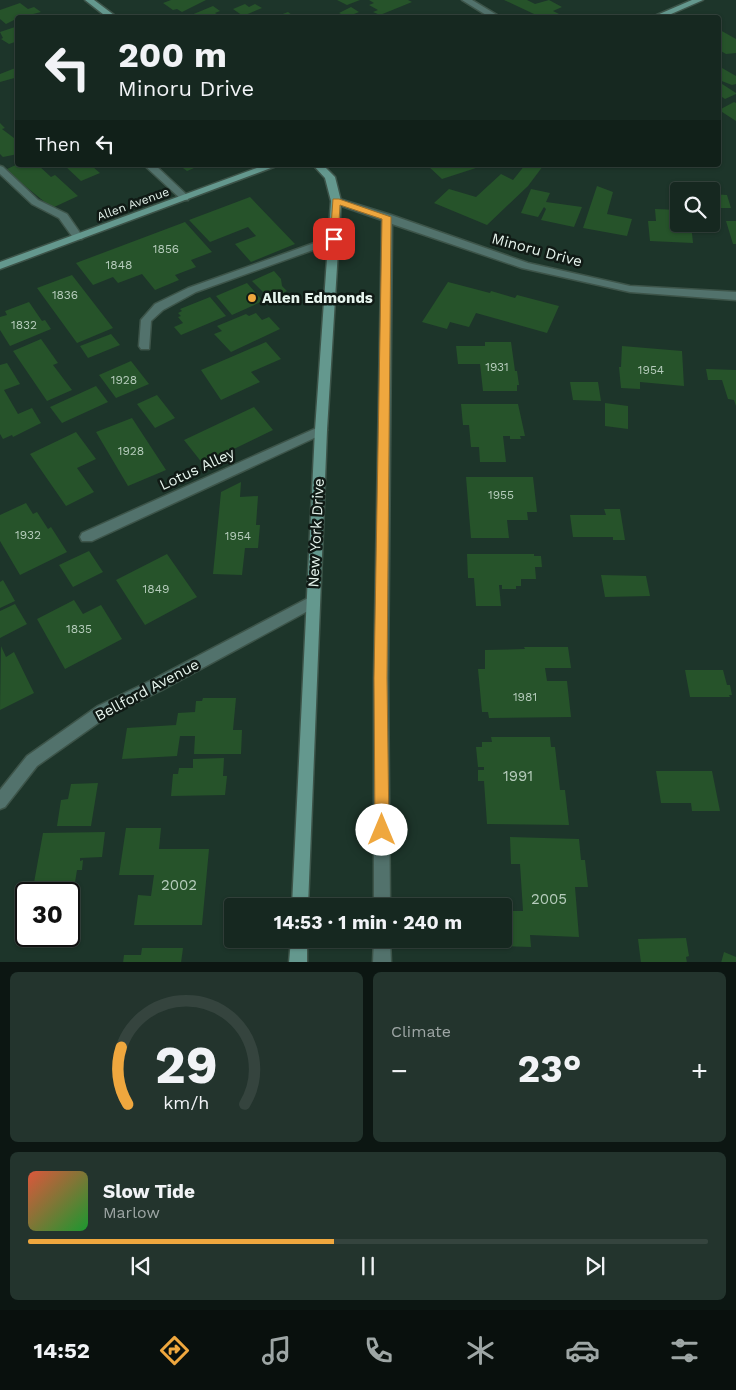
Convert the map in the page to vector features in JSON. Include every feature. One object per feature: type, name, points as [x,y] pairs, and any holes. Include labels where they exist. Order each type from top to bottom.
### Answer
[{"type":"street","points":[[89,0],[110,15]]},
{"type":"street","points":[[466,0],[493,15]]},
{"type":"street","points":[[662,15],[700,0]]},
{"type":"street","points":[[151,167],[186,198]]},
{"type":"street","name":"Allen Avenue","points":[[0,266],[269,167]]},
{"type":"street","name":"New York Drive","points":[[300,898],[312,602],[336,201],[330,178],[320,167]]},
{"type":"street","points":[[0,169],[35,202],[63,216],[78,237]]},
{"type":"street","name":"Minoru Drive","points":[[336,201],[526,266],[630,289],[736,296]]},
{"type":"street","points":[[382,898],[381,678],[387,217]]},
{"type":"street","points":[[145,346],[146,320],[159,306],[192,290],[334,239]]},
{"type":"street","name":"Lotus Alley","points":[[87,537],[321,430]]},
{"type":"street","name":"Bellford Avenue","points":[[0,802],[32,761],[103,711],[157,685],[312,602]]},
{"type":"street","points":[[298,948],[298,962]]},
{"type":"street","points":[[382,948],[382,962]]},
{"type":"building","points":[[171,0],[206,0],[182,12],[177,9],[173,10],[163,3]]},
{"type":"building","points":[[337,0],[360,0],[347,5]]},
{"type":"building","points":[[369,0],[408,0],[412,2],[380,15],[373,12],[378,10],[369,5],[374,3]]},
{"type":"building","points":[[504,0],[527,0],[535,4],[549,0],[562,7],[553,11],[561,15],[532,15],[534,14]]},
{"type":"building","points":[[20,3],[28,9],[34,7],[41,12],[30,15],[15,15],[15,20],[6,24],[0,19],[0,10]]},
{"type":"building","points":[[245,4],[249,7],[255,4],[262,8],[245,15],[242,15],[233,9]]},
{"type":"building","points":[[213,6],[220,11],[215,13],[219,15],[191,15]]},
{"type":"building","points":[[351,7],[359,12],[352,15],[339,13]]},
{"type":"building","points":[[288,12],[292,15],[280,15]]},
{"type":"building","points":[[15,27],[15,42],[9,44],[1,39],[3,38],[0,32]]},
{"type":"building","points":[[721,31],[736,39],[736,53],[726,54],[721,51]]},
{"type":"building","points":[[15,68],[15,78],[0,82],[0,74]]},
{"type":"building","points":[[721,69],[736,76],[736,84],[732,85],[721,81]]},
{"type":"building","points":[[721,83],[736,93],[725,99],[721,96]]},
{"type":"building","points":[[734,102],[736,103],[736,121],[721,111],[721,109]]},
{"type":"building","points":[[0,123],[5,128],[2,129],[15,139],[15,155],[3,157],[0,154]]},
{"type":"building","points":[[15,165],[15,167],[40,167],[51,177],[55,175],[78,196],[52,208],[9,173],[7,169]]},
{"type":"building","points":[[66,167],[93,167],[100,173],[81,181]]},
{"type":"building","points":[[182,167],[196,167],[187,171]]},
{"type":"building","points":[[429,167],[479,167],[442,179]]},
{"type":"building","points":[[523,167],[542,167],[528,186],[487,225],[434,203],[449,189],[476,197],[501,174],[513,180]]},
{"type":"building","points":[[597,186],[613,192],[607,214],[632,219],[627,236],[583,228]]},
{"type":"building","points":[[531,189],[550,193],[546,202],[582,207],[574,227],[541,220],[546,209],[544,207],[538,217],[521,213]]},
{"type":"building","points":[[720,195],[727,195],[731,208],[720,208]]},
{"type":"building","points":[[250,197],[295,244],[251,262],[235,244],[256,236],[248,227],[210,242],[189,220]]},
{"type":"building","points":[[655,209],[670,210],[670,232],[692,232],[693,243],[650,241],[648,221],[656,221]]},
{"type":"building","points":[[726,221],[736,221],[736,244],[733,244]]},
{"type":"building","points":[[185,222],[212,252],[191,260],[196,267],[175,275],[179,280],[155,290],[142,274],[118,283],[113,277],[93,285],[76,263]]},
{"type":"building","points":[[274,271],[281,279],[282,286],[287,291],[270,299],[252,281]]},
{"type":"building","points":[[72,275],[113,328],[77,343],[37,288]]},
{"type":"building","points":[[448,282],[515,298],[517,295],[559,306],[547,333],[476,313],[469,327],[450,322],[447,329],[422,322]]},
{"type":"building","points":[[247,283],[263,301],[232,315],[216,296]]},
{"type":"building","points":[[210,297],[226,316],[181,335],[174,327],[183,323],[178,317],[181,316],[178,313],[182,311],[180,309]]},
{"type":"building","points":[[29,302],[42,321],[45,320],[51,329],[10,346],[0,330],[0,317],[7,315],[5,311]]},
{"type":"building","points":[[256,313],[262,320],[269,317],[280,329],[231,352],[214,334],[222,331],[217,326],[246,314],[249,316]]},
{"type":"building","points":[[111,334],[120,345],[88,358],[80,346]]},
{"type":"building","points":[[41,339],[58,363],[53,365],[72,390],[47,401],[13,351]]},
{"type":"building","points":[[266,342],[281,359],[251,372],[260,382],[221,400],[201,370]]},
{"type":"building","points":[[485,342],[511,342],[519,385],[517,385],[517,391],[483,391],[480,364],[458,364],[456,346],[485,346]]},
{"type":"building","points":[[622,346],[682,351],[684,386],[640,382],[640,389],[621,388],[619,367],[621,367]]},
{"type":"building","points":[[131,361],[149,384],[116,398],[99,375]]},
{"type":"building","points":[[7,363],[20,384],[4,390],[18,414],[32,408],[41,423],[13,437],[12,435],[3,439],[0,434],[0,365]]},
{"type":"building","points":[[706,369],[736,370],[736,406],[734,400],[728,399],[722,380],[708,380]]},
{"type":"building","points":[[570,382],[598,382],[601,401],[573,400]]},
{"type":"building","points":[[96,386],[108,402],[62,423],[50,407]]},
{"type":"building","points":[[157,395],[175,418],[155,428],[137,404]]},
{"type":"building","points":[[605,403],[628,406],[628,429],[605,426]]},
{"type":"building","points":[[461,404],[518,404],[525,436],[520,436],[521,439],[510,439],[510,436],[503,436],[506,462],[480,462],[479,447],[471,447],[469,425],[463,425]]},
{"type":"building","points":[[254,407],[273,430],[203,464],[184,440]]},
{"type":"building","points":[[132,418],[166,470],[128,486],[96,432]]},
{"type":"building","points":[[76,432],[96,459],[77,468],[94,492],[66,506],[30,454]]},
{"type":"building","points":[[466,477],[533,477],[537,512],[527,512],[528,520],[507,520],[509,538],[471,538]]},
{"type":"building","points":[[241,482],[240,497],[258,496],[256,525],[260,525],[258,548],[245,548],[242,575],[213,574],[221,492]]},
{"type":"building","points":[[26,503],[33,514],[37,512],[48,529],[51,527],[67,552],[20,575],[0,541],[0,515]]},
{"type":"building","points":[[604,509],[620,509],[625,540],[613,540],[613,537],[573,537],[570,515],[606,515]]},
{"type":"building","points":[[89,551],[103,572],[73,587],[59,565]]},
{"type":"building","points":[[167,554],[197,597],[145,625],[116,580]]},
{"type":"building","points":[[467,554],[534,554],[534,556],[541,556],[542,567],[535,567],[536,579],[521,579],[521,586],[516,586],[516,589],[502,589],[502,585],[499,585],[501,606],[476,606],[474,578],[468,578]]},
{"type":"building","points":[[601,575],[646,576],[650,596],[605,597]]},
{"type":"building","points":[[3,580],[15,601],[0,608],[0,582]]},
{"type":"building","points":[[74,600],[83,614],[101,605],[122,639],[65,669],[37,619]]},
{"type":"building","points":[[15,604],[27,624],[0,638],[0,611]]},
{"type":"building","points":[[1,646],[6,657],[14,652],[34,693],[0,710]]},
{"type":"building","points":[[524,647],[568,647],[571,668],[545,668],[547,681],[567,681],[571,717],[489,718],[488,712],[482,712],[478,669],[485,669],[485,650],[525,649]]},
{"type":"building","points":[[685,670],[723,670],[727,685],[730,685],[732,695],[729,695],[730,697],[690,697]]},
{"type":"building","points":[[203,698],[236,698],[233,730],[242,730],[241,754],[194,754],[195,736],[180,736],[177,756],[122,759],[127,728],[176,725],[178,713],[195,712],[196,701],[202,701]]},
{"type":"building","points":[[491,737],[550,737],[551,747],[555,747],[560,790],[565,790],[569,825],[487,824],[484,781],[478,781],[478,770],[484,770],[484,767],[478,767],[476,747],[482,747],[482,742],[492,742]]},
{"type":"building","points":[[224,758],[223,776],[227,776],[225,795],[171,796],[173,774],[178,774],[179,768],[193,768],[193,759]]},
{"type":"building","points":[[656,771],[712,771],[720,811],[692,811],[691,803],[661,803]]},
{"type":"building","points":[[98,783],[91,826],[57,826],[61,800],[68,799],[71,784]]},
{"type":"building","points":[[126,828],[161,828],[159,849],[209,849],[202,925],[134,925],[138,895],[151,896],[154,875],[119,875]]},
{"type":"building","points":[[105,832],[102,857],[80,858],[80,861],[83,860],[82,870],[77,870],[75,882],[34,882],[43,833]]},
{"type":"building","points":[[510,837],[579,839],[581,860],[585,860],[588,887],[575,887],[579,937],[530,935],[531,947],[512,946],[512,911],[523,911],[520,864],[511,864]]},
{"type":"building","points":[[686,938],[689,956],[686,957],[687,962],[641,962],[638,939]]},
{"type":"building","points":[[142,948],[183,948],[181,962],[123,962],[124,955],[141,955]]},
{"type":"building","points":[[724,952],[736,957],[736,962],[721,962]]},
{"type":"place","name":"Allen Edmonds","points":[[252,298]]},
{"type":"route","points":[[334,239],[336,201],[387,217],[381,678],[382,830]]}]
